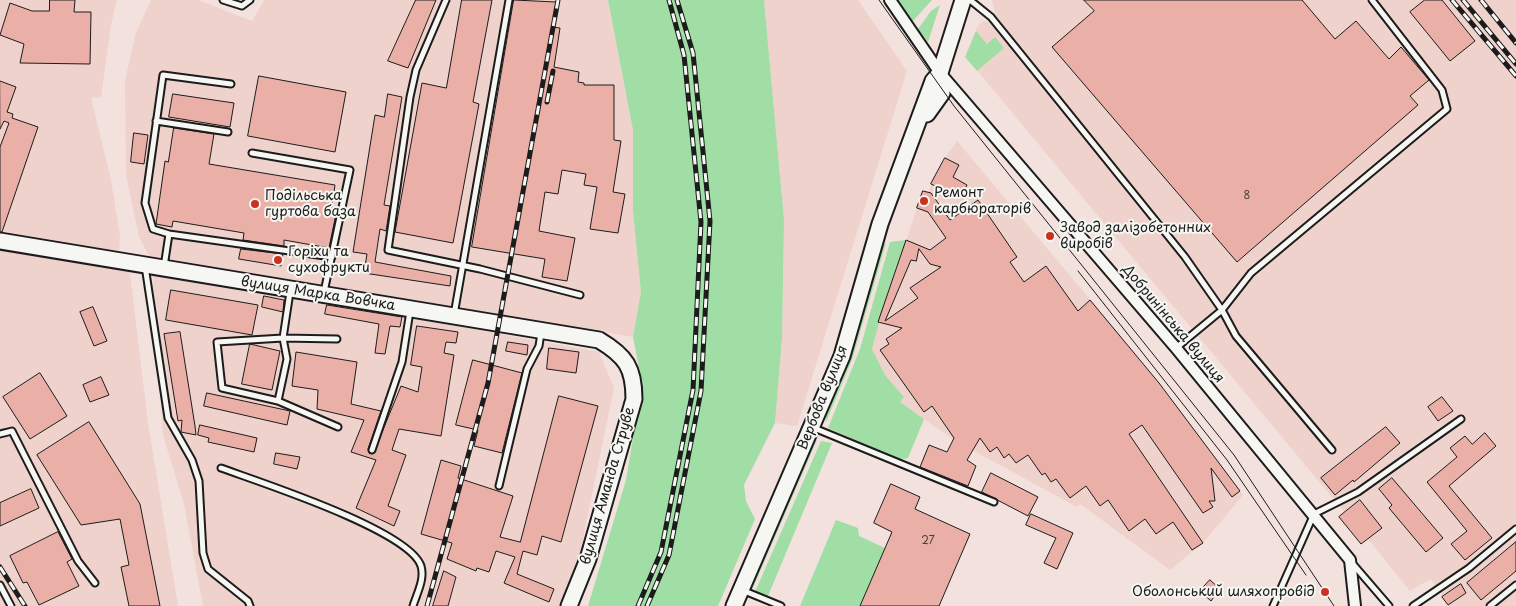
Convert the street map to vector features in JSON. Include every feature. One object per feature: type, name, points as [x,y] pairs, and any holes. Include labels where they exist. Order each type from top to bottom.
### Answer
[{"type":"main road","name":"Вербова вулиця","points":[[734,606],[842,356],[880,224],[933,81],[940,73],[963,0]]},
{"type":"main road","name":"вулиця Марка Вовчка","points":[[0,241],[599,340],[618,351],[628,364]]},
{"type":"main road","name":"вулиця Аманда Струве","points":[[569,606],[588,559],[634,400],[634,380],[628,364]]},
{"type":"street","name":"Добринінська вулиця","points":[[890,0],[940,73],[1176,348],[1350,560]]},
{"type":"street","points":[[1350,560],[1356,606]]},
{"type":"lane","points":[[223,0],[242,6],[250,0]]},
{"type":"lane","points":[[446,0],[416,70],[410,96],[388,250],[580,295]]},
{"type":"lane","points":[[454,316],[508,0]]},
{"type":"lane","points":[[970,0],[991,17],[1185,256],[1222,310],[1236,336],[1332,450]]},
{"type":"lane","points":[[1176,348],[1222,310],[1251,273],[1447,109],[1442,90],[1372,0]]},
{"type":"lane","points":[[231,84],[163,75],[145,203],[153,229],[169,234],[332,257]]},
{"type":"lane","points":[[156,121],[228,132]]},
{"type":"lane","points":[[252,154],[350,170],[324,295]]},
{"type":"lane","points":[[164,268],[169,234]]},
{"type":"lane","points":[[144,264],[168,418],[192,460],[199,481],[203,553],[208,569],[248,601],[250,606]]},
{"type":"lane","points":[[278,401],[287,359],[283,338],[291,289]]},
{"type":"lane","points":[[372,450],[402,362],[410,309]]},
{"type":"lane","points":[[499,486],[527,370],[539,346],[542,331]]},
{"type":"lane","points":[[337,339],[283,338],[217,342],[222,388],[278,401],[338,427]]},
{"type":"lane","points":[[1276,604],[1314,514],[1358,492],[1461,420]]},
{"type":"lane","points":[[811,427],[994,502]]},
{"type":"lane","points":[[0,434],[12,431],[78,561],[95,583]]},
{"type":"lane","points":[[222,468],[349,516],[405,547],[416,555],[423,577],[413,606]]},
{"type":"lane","points":[[1414,606],[1469,568],[1516,530]]},
{"type":"lane","points":[[1350,560],[1389,606]]},
{"type":"lane","points":[[0,585],[11,606]]},
{"type":"lane","points":[[1490,606],[1516,585]]},
{"type":"lane","points":[[741,589],[781,606]]},
{"type":"shaded area","points":[[0,0],[117,0],[111,25],[101,97],[91,98],[111,180],[120,236],[119,251],[0,235]]},
{"type":"shaded area","points":[[151,0],[198,0],[252,21],[264,0],[608,0],[633,130],[633,211],[641,292],[633,337],[149,256],[139,237],[126,175],[125,80],[136,33]]},
{"type":"shaded area","points":[[764,0],[858,0],[907,71],[797,426],[775,423],[782,338],[784,220]]},
{"type":"shaded area","points":[[992,0],[1516,0],[1516,606],[1449,606],[1431,579],[1410,591],[1368,539],[1382,528],[1345,513],[966,57],[977,27],[983,21],[987,22],[995,12]]},
{"type":"shaded area","points":[[957,141],[1130,347],[1243,495],[1203,543],[1170,570],[1080,504],[1077,507],[954,440],[900,402],[904,397],[885,375],[872,349],[884,305],[923,191],[928,192],[945,158]]},
{"type":"shaded area","points":[[0,243],[129,265],[148,423],[178,606],[0,606]]},
{"type":"shaded area","points":[[152,270],[599,352],[614,388],[575,577],[562,606],[203,606],[184,504],[163,435]]},
{"type":"green space","points":[[608,0],[764,0],[784,220],[782,338],[775,423],[744,485],[746,501],[755,519],[718,606],[588,606],[626,480],[642,383],[633,337],[641,292],[633,211],[633,130]]},
{"type":"green space","points":[[897,0],[932,0],[912,22]]},
{"type":"green space","points":[[940,5],[928,42],[918,29],[931,11]]},
{"type":"green space","points":[[976,31],[987,44],[995,37],[1004,48],[977,71],[965,57]]},
{"type":"green space","points":[[906,240],[884,305],[872,349],[885,375],[904,397],[900,402],[924,419],[908,458],[899,460],[828,428],[860,349],[890,242]]},
{"type":"green space","points":[[886,243],[852,360],[826,422],[825,412],[880,246]]},
{"type":"green space","points":[[817,440],[752,590],[750,583],[810,445]]},
{"type":"green space","points":[[821,441],[832,443],[768,596],[755,592]]},
{"type":"green space","points":[[836,520],[858,528],[859,536],[885,548],[860,606],[800,606]]},
{"type":"building","points":[[50,0],[75,0],[74,12],[91,12],[90,64],[20,63],[24,44],[0,35],[10,3],[32,11],[49,11]]},
{"type":"building","points":[[416,0],[436,0],[408,68],[388,61]]},
{"type":"building","points":[[462,0],[492,0],[473,102],[479,104],[453,243],[395,232],[422,83],[446,88]]},
{"type":"building","points":[[514,0],[556,2],[552,27],[560,28],[554,67],[579,72],[578,82],[584,83],[584,85],[614,85],[614,140],[621,141],[613,192],[625,194],[618,233],[590,229],[597,187],[584,185],[586,174],[562,170],[558,194],[545,192],[539,231],[575,238],[567,281],[542,277],[545,259],[472,247]]},
{"type":"building","points":[[1084,0],[1302,0],[1335,39],[1356,21],[1389,59],[1401,47],[1429,80],[1410,96],[1418,105],[1237,262],[1052,47],[1094,11]]},
{"type":"building","points":[[1425,0],[1442,0],[1475,41],[1450,61],[1410,12]]},
{"type":"building","points":[[259,76],[346,92],[335,152],[248,136]]},
{"type":"building","points":[[0,81],[16,87],[7,112],[13,114],[12,118],[38,127],[2,232],[0,232],[0,147],[9,123],[4,121],[0,129]]},
{"type":"building","points":[[173,94],[234,103],[230,127],[169,117]]},
{"type":"building","points":[[388,94],[402,97],[384,205],[390,206],[386,231],[380,229],[375,262],[451,276],[450,286],[364,273],[367,254],[353,252],[375,115],[384,117]]},
{"type":"building","name":"Подільська гуртова база","points":[[174,128],[214,134],[209,164],[335,185],[331,213],[336,214],[329,248],[284,240],[284,246],[243,240],[244,233],[173,221],[172,227],[156,224],[165,161],[168,162]]},
{"type":"building","points":[[134,133],[148,135],[144,164],[131,162]]},
{"type":"building","points":[[945,158],[959,165],[953,177],[967,185],[960,198],[931,184]]},
{"type":"building","points":[[923,191],[931,193],[950,220],[978,200],[1017,257],[1010,262],[1024,282],[1046,266],[1078,311],[1090,300],[1159,383],[1240,491],[1232,497],[1211,468],[1215,501],[1209,501],[1213,507],[1203,513],[1142,425],[1129,434],[1203,543],[1192,550],[1173,522],[1156,534],[1145,519],[1129,531],[1108,500],[1100,506],[1086,486],[1070,498],[1056,479],[1051,482],[1045,473],[1042,475],[1028,455],[1016,463],[1009,454],[1004,458],[997,447],[990,452],[980,438],[967,460],[976,466],[968,486],[920,467],[929,445],[947,452],[954,438],[932,406],[924,412],[880,350],[889,344],[886,339],[902,328],[878,322],[906,240],[930,250],[946,238],[928,212],[917,208]],"holes":[[[919,249],[930,264],[941,267],[910,288],[918,298],[885,321],[911,260],[916,261]]]},
{"type":"building","points":[[241,249],[283,254],[281,266],[239,259]]},
{"type":"building","points":[[171,290],[258,305],[252,335],[166,320]]},
{"type":"building","points":[[264,296],[284,300],[283,312],[262,307]]},
{"type":"building","points":[[327,305],[402,317],[400,327],[390,326],[385,354],[375,353],[379,324],[325,314]]},
{"type":"building","points":[[93,307],[107,341],[94,346],[80,312]]},
{"type":"building","points":[[417,326],[458,332],[456,343],[446,342],[444,353],[454,355],[441,436],[399,429],[392,450],[406,455],[388,506],[400,511],[394,526],[356,508],[376,460],[351,452],[364,420],[317,409],[318,390],[292,386],[296,352],[357,362],[351,404],[381,411],[368,449],[369,453],[373,454],[401,386],[418,392],[422,367],[411,365]]},
{"type":"building","points":[[180,332],[196,435],[181,432],[182,420],[178,421],[164,334]]},
{"type":"building","points":[[508,342],[528,345],[527,355],[506,351]]},
{"type":"building","points":[[250,344],[280,351],[272,390],[242,384]]},
{"type":"building","points":[[549,348],[579,352],[576,373],[547,369]]},
{"type":"building","points":[[473,360],[522,373],[502,453],[474,446],[478,430],[456,425]]},
{"type":"building","points":[[40,373],[67,416],[30,439],[3,397]]},
{"type":"building","points":[[101,377],[109,395],[90,402],[83,385]]},
{"type":"building","points":[[207,393],[290,411],[287,425],[204,406]]},
{"type":"building","points":[[559,396],[598,406],[561,542],[542,536],[537,555],[523,551],[517,574],[554,589],[549,602],[504,583],[515,557],[496,551],[489,572],[477,568],[476,571],[447,559],[452,543],[421,534],[441,460],[461,466],[458,478],[513,496],[500,537],[520,542]]},
{"type":"building","points":[[1442,397],[1453,411],[1438,421],[1428,407]]},
{"type":"building","points":[[89,422],[140,504],[160,606],[129,606],[121,567],[129,565],[120,519],[81,525],[37,455]]},
{"type":"building","points":[[200,425],[257,438],[254,452],[208,442],[209,438],[198,435]]},
{"type":"building","points":[[1386,427],[1400,443],[1354,482],[1353,480],[1335,495],[1321,478]]},
{"type":"building","points":[[1485,433],[1496,446],[1449,486],[1492,538],[1465,560],[1451,544],[1467,531],[1427,482],[1457,457],[1450,448],[1465,436],[1472,444]]},
{"type":"building","points":[[276,453],[300,457],[297,469],[274,464]]},
{"type":"building","points":[[991,473],[1038,497],[1028,516],[982,492]]},
{"type":"building","points":[[1392,478],[1443,538],[1426,552],[1389,508],[1392,505],[1379,489]]},
{"type":"building","points":[[891,484],[920,497],[915,509],[970,534],[939,606],[860,606],[892,532],[874,523]]},
{"type":"building","points":[[31,489],[39,508],[0,526],[0,503]]},
{"type":"building","points":[[1360,500],[1382,528],[1361,544],[1339,517]]},
{"type":"building","points":[[1031,514],[1073,533],[1057,569],[1044,563],[1056,538],[1026,525]]},
{"type":"building","points":[[58,532],[72,559],[67,562],[79,586],[39,605],[27,582],[23,583],[10,556]]},
{"type":"building","points":[[1516,542],[1516,571],[1481,600],[1467,583]]},
{"type":"building","points":[[444,571],[456,577],[448,606],[433,606]]},
{"type":"building","points":[[1210,580],[1220,589],[1211,601],[1200,591]]},
{"type":"building","points":[[1461,584],[1466,593],[1448,605],[1442,597]]},
{"type":"tram line","points":[[879,0],[954,106],[1234,455],[1334,606]]},
{"type":"tram line","points":[[1078,271],[1227,460],[1306,575]]},
{"type":"railway","points":[[427,606],[488,383],[558,0]]},
{"type":"railway","points":[[638,606],[661,552],[693,390],[701,222],[684,55],[669,0]]},
{"type":"railway","points":[[647,606],[669,555],[701,391],[710,221],[693,53],[677,0]]},
{"type":"railway","points":[[1452,0],[1516,76]]},
{"type":"railway","points":[[1463,0],[1516,64]]},
{"type":"railway","points":[[1481,0],[1516,43]]},
{"type":"railway","points":[[547,102],[553,71]]},
{"type":"railway","points":[[0,567],[25,606]]},
{"type":"place","name":"Ремонт карбюраторів","points":[[924,201]]},
{"type":"place","name":"Подільська гуртова база","points":[[255,204]]},
{"type":"place","name":"Завод залізобетонних виробів","points":[[1050,236]]},
{"type":"place","name":"Горіхи та сухофрукти","points":[[278,260]]},
{"type":"place","name":"Оболонський шляхопровід","points":[[1325,592]]}]
